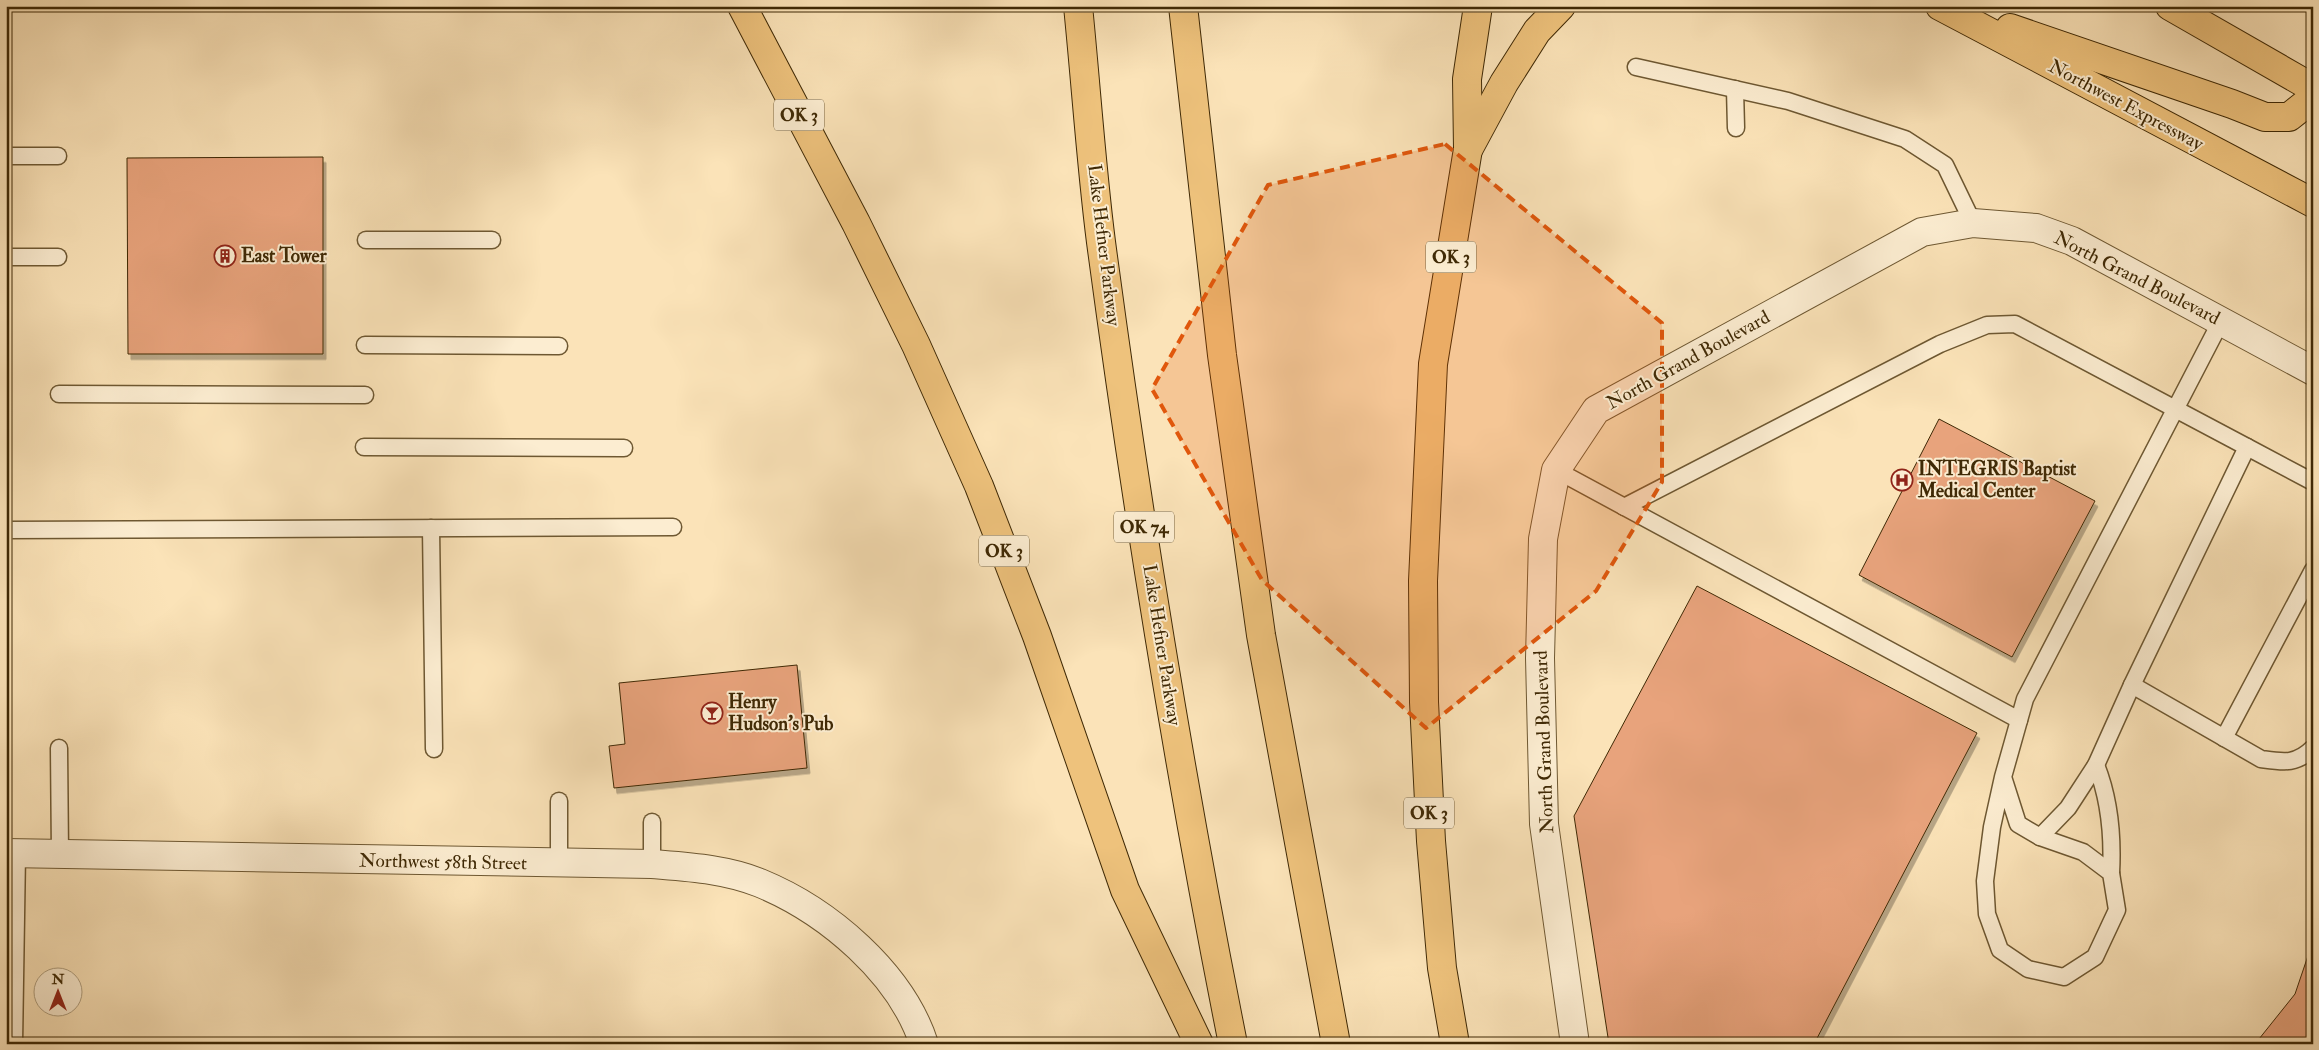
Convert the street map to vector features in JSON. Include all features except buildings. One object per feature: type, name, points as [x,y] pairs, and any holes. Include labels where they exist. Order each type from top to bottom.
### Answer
[{"type":"highway","name":"OK 3","points":[[742,6],[861,232],[916,345],[979,486],[1044,654],[1125,890],[1199,1044]]},
{"type":"highway","name":"Lake Hefner Parkway","points":[[1078,6],[1101,240],[1167,688],[1203,891],[1233,1044]]},
{"type":"highway","points":[[1183,6],[1222,356],[1261,636],[1336,1044]]},
{"type":"highway","name":"OK 3","points":[[1455,1044],[1442,968],[1431,842],[1424,702],[1422,581],[1433,364],[1468,150],[1467,79],[1478,6]]},
{"type":"highway","points":[[1468,150],[1504,83],[1537,31],[1561,6]]},
{"type":"highway","name":"Northwest Expressway","points":[[1940,6],[2313,203]]},
{"type":"highway","points":[[1945,6],[2265,117],[2289,117],[2313,98]]},
{"type":"highway","points":[[2170,6],[2313,88]]},
{"type":"street","name":"North Grand Boulevard","points":[[1576,1044],[1544,814],[1540,658],[1543,539],[1556,470],[1596,410],[1922,232],[1973,223],[2036,228],[2072,241],[2313,371]]},
{"type":"street","name":"Northwest 58th Street","points":[[12,853],[559,864],[652,864],[710,869],[759,882],[793,899],[858,946],[893,984],[919,1027],[924,1044]]},
{"type":"lane","points":[[1636,67],[1788,101],[1905,139],[1945,165],[1973,223]]},
{"type":"lane","points":[[1735,89],[1736,128]]},
{"type":"lane","points":[[6,156],[58,156]]},
{"type":"lane","points":[[366,240],[492,240]]},
{"type":"lane","points":[[6,257],[58,257]]},
{"type":"lane","points":[[2096,765],[2104,785],[2113,839],[2111,873],[2117,910],[2095,957],[2064,977],[2028,969],[2000,950],[1987,914],[1985,881],[1992,827],[2003,777],[2025,699],[2221,321]]},
{"type":"lane","points":[[1624,507],[1940,344],[1987,325],[2015,324],[2313,482]]},
{"type":"lane","points":[[365,345],[559,346]]},
{"type":"lane","points":[[59,394],[365,395]]},
{"type":"lane","points":[[364,447],[624,448]]},
{"type":"lane","points":[[2040,837],[2068,808],[2096,765],[2132,685],[2246,447]]},
{"type":"lane","points":[[1556,470],[2019,720]]},
{"type":"lane","points":[[6,530],[673,527]]},
{"type":"lane","points":[[431,528],[434,749]]},
{"type":"lane","points":[[2224,738],[2313,570]]},
{"type":"lane","points":[[2132,685],[2261,759],[2284,762],[2303,758],[2313,748]]},
{"type":"lane","points":[[59,748],[60,854]]},
{"type":"lane","points":[[2003,777],[2018,824],[2040,837],[2083,852],[2111,873]]},
{"type":"lane","points":[[559,801],[559,864]]},
{"type":"lane","points":[[652,822],[652,864]]},
{"type":"lane","points":[[12,853],[11,948],[14,1044]]},
{"type":"highlighted area","points":[[1445,144],[1662,323],[1662,482],[1596,591],[1426,728],[1262,580],[1152,389],[1268,185]]},
{"type":"place","name":"East Tower","points":[[225,256]]},
{"type":"place","name":"INTEGRIS Baptist Medical Center","points":[[1902,480]]},
{"type":"place","name":"Henry Hudson's Pub","points":[[712,713]]}]
